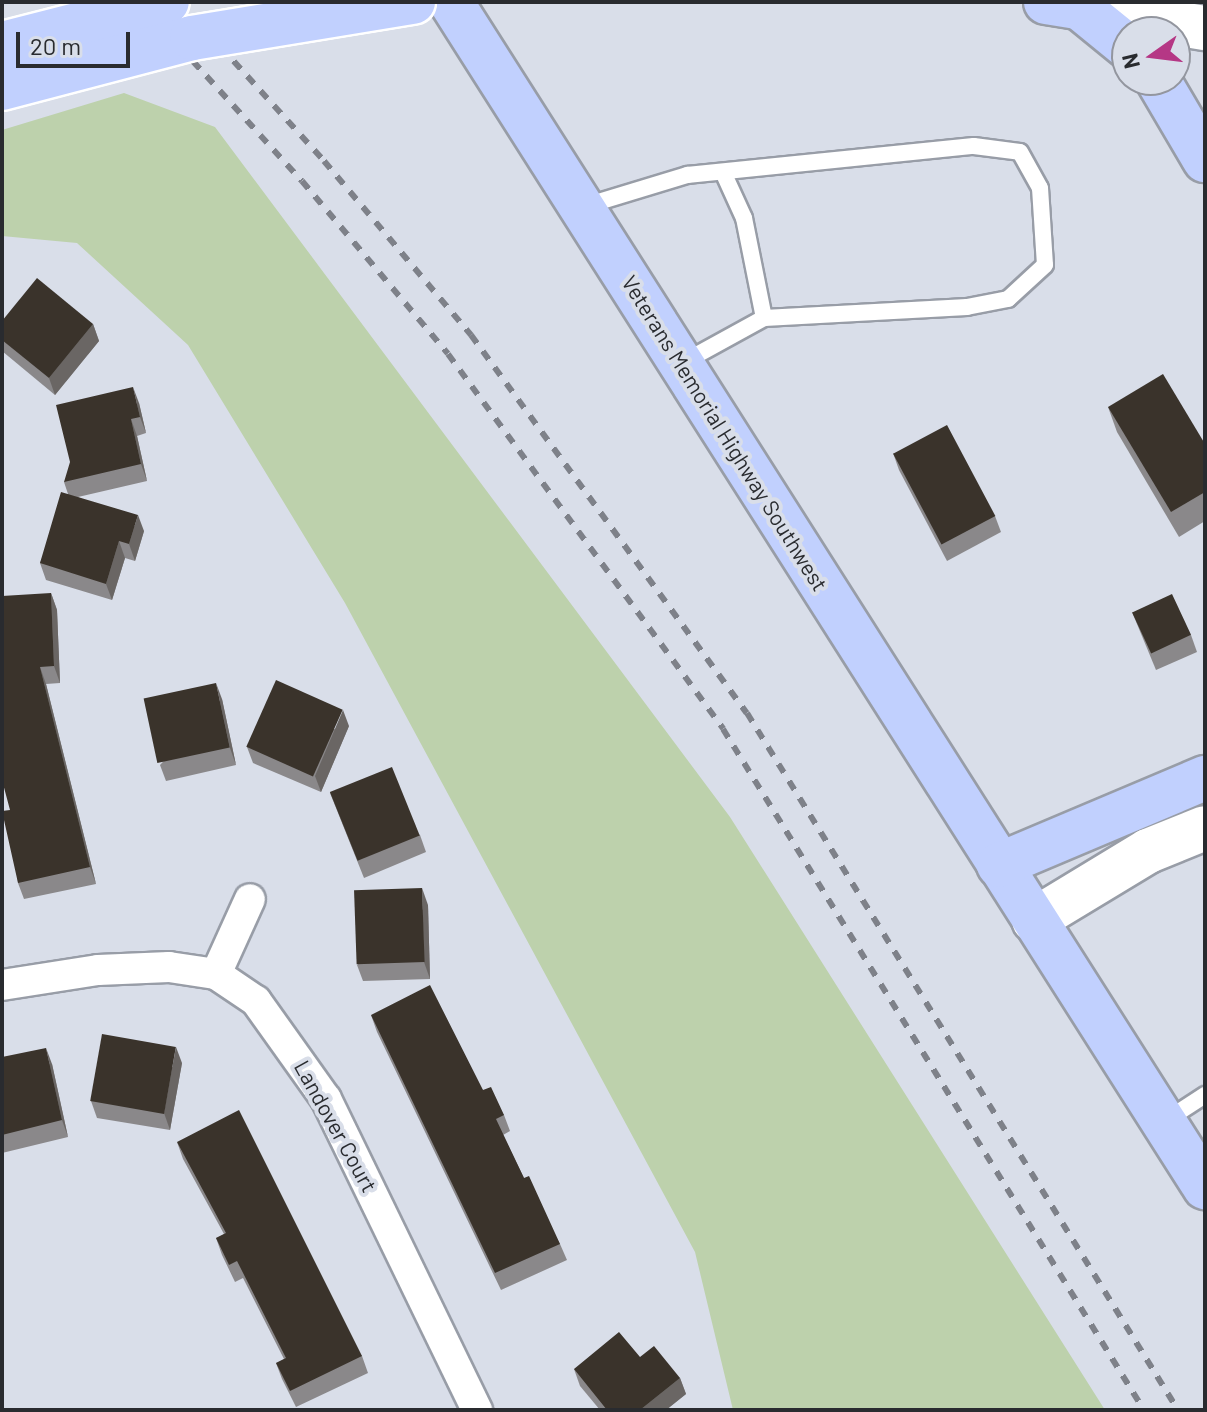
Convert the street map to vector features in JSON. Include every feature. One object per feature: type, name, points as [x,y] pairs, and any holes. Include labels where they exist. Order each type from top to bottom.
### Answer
[{"type":"main road","points":[[2,44],[167,2]]},
{"type":"main road","points":[[2,88],[192,38],[413,2]]},
{"type":"main road","name":"Veterans Memorial Highway Southwest","points":[[451,2],[1205,1187]]},
{"type":"main road","points":[[1063,4],[1205,28]]},
{"type":"main road","points":[[1063,4],[1111,36]]},
{"type":"main road","points":[[1167,96],[1205,160]]},
{"type":"main road","points":[[999,865],[1205,778]]},
{"type":"main road","points":[[1034,920],[1148,851],[1205,828]]},
{"type":"street","points":[[216,974],[250,899]]},
{"type":"street","name":"Landover Court","points":[[2,985],[98,970],[169,967],[216,974],[256,1001],[326,1099],[477,1410]]},
{"type":"lane","points":[[581,207],[687,175],[974,146],[1020,152],[1040,188],[1045,265],[1008,299],[967,307],[764,318],[681,364]]},
{"type":"lane","points":[[723,172],[744,218],[764,318]]},
{"type":"lane","points":[[1163,1122],[1205,1095]]},
{"type":"green space","points":[[124,93],[215,127],[730,817],[1105,1410],[733,1410],[695,1252],[345,603],[188,345],[77,243],[2,236],[2,130]]},
{"type":"building","points":[[37,278],[93,324],[49,378],[2,340],[2,321]]},
{"type":"building","points":[[1163,374],[1205,444],[1205,492],[1171,512],[1108,407]]},
{"type":"building","points":[[133,387],[140,417],[131,419],[141,464],[64,482],[70,462],[56,405]]},
{"type":"building","points":[[947,425],[995,516],[941,545],[893,454]]},
{"type":"building","points":[[61,492],[138,515],[129,544],[119,541],[106,584],[40,563]]},
{"type":"building","points":[[51,593],[54,666],[40,667],[90,867],[18,883],[2,811],[10,810],[2,780],[2,596]]},
{"type":"building","points":[[1172,594],[1191,635],[1151,653],[1132,613]]},
{"type":"building","points":[[276,680],[343,710],[313,776],[246,747]]},
{"type":"building","points":[[216,683],[230,748],[157,763],[144,698]]},
{"type":"building","points":[[392,767],[420,836],[358,861],[330,792]]},
{"type":"building","points":[[422,888],[425,962],[357,964],[354,890]]},
{"type":"building","points":[[430,985],[483,1090],[491,1087],[504,1115],[496,1119],[524,1178],[529,1176],[560,1244],[495,1273],[371,1015]]},
{"type":"building","points":[[102,1034],[176,1047],[164,1114],[90,1101]]},
{"type":"building","points":[[46,1048],[62,1120],[2,1135],[2,1057]]},
{"type":"building","points":[[239,1110],[362,1356],[290,1391],[276,1363],[286,1358],[237,1261],[229,1265],[216,1238],[226,1233],[177,1142]]},
{"type":"building","points":[[619,1332],[640,1357],[654,1346],[680,1378],[640,1410],[607,1410],[574,1369]]},
{"type":"railway","points":[[139,2],[302,181],[448,354],[723,729],[1144,1410]]},
{"type":"railway","points":[[180,2],[324,161],[471,335],[747,713],[1178,1410]]}]
